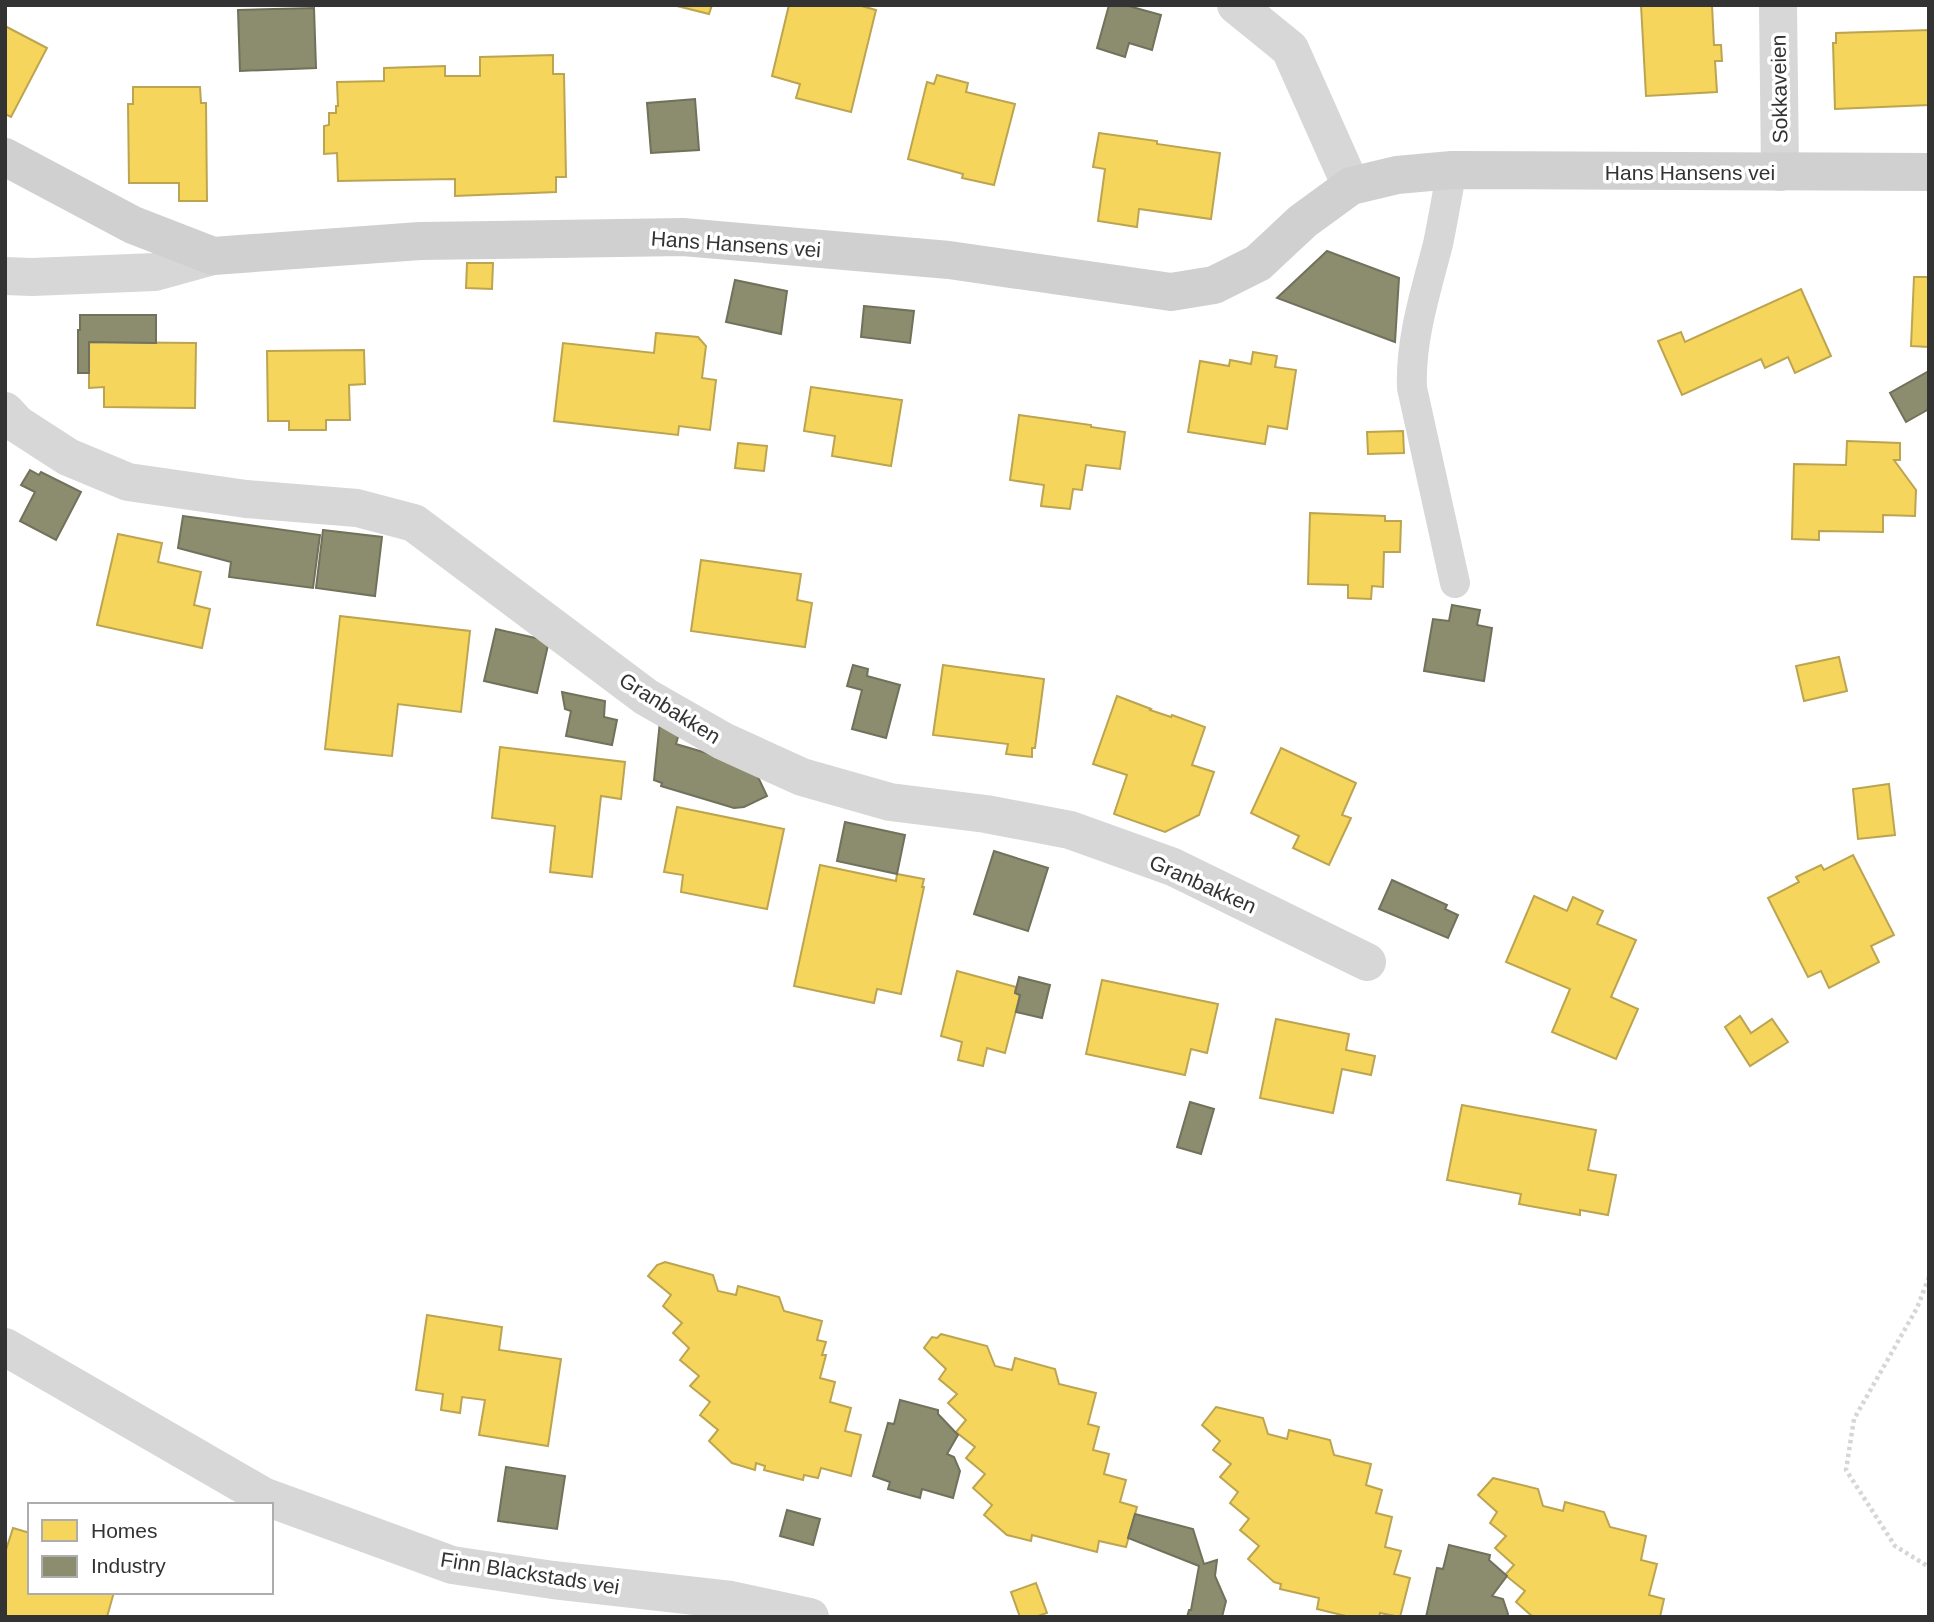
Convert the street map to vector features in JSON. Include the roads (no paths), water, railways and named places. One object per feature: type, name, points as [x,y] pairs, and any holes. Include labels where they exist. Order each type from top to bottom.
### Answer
[{"type":"main road","name":"Hans Hansens vei","points":[[5,157],[133,225],[214,256],[420,242],[683,237],[949,260],[1171,292],[1214,285],[1258,263],[1303,220],[1351,187],[1397,175],[1452,170],[1929,172]]},
{"type":"street","points":[[1236,5],[1290,49],[1351,187]]},
{"type":"street","name":"Sokkaveien","points":[[1778,5],[1780,172]]},
{"type":"street","points":[[5,276],[155,272],[214,256]]},
{"type":"street","name":"Granbakken","points":[[5,411],[17,424],[68,457],[128,482],[246,499],[357,508],[414,523],[646,697],[723,741],[802,777],[890,802],[986,814],[1070,830],[1173,867],[1367,962]]},
{"type":"street","name":"Finn Blackstads vei","points":[[5,1347],[263,1496],[453,1564],[553,1580],[731,1600],[810,1617]]},
{"type":"lane","points":[[1452,170],[1411,368],[1412,388],[1455,583]]}]
